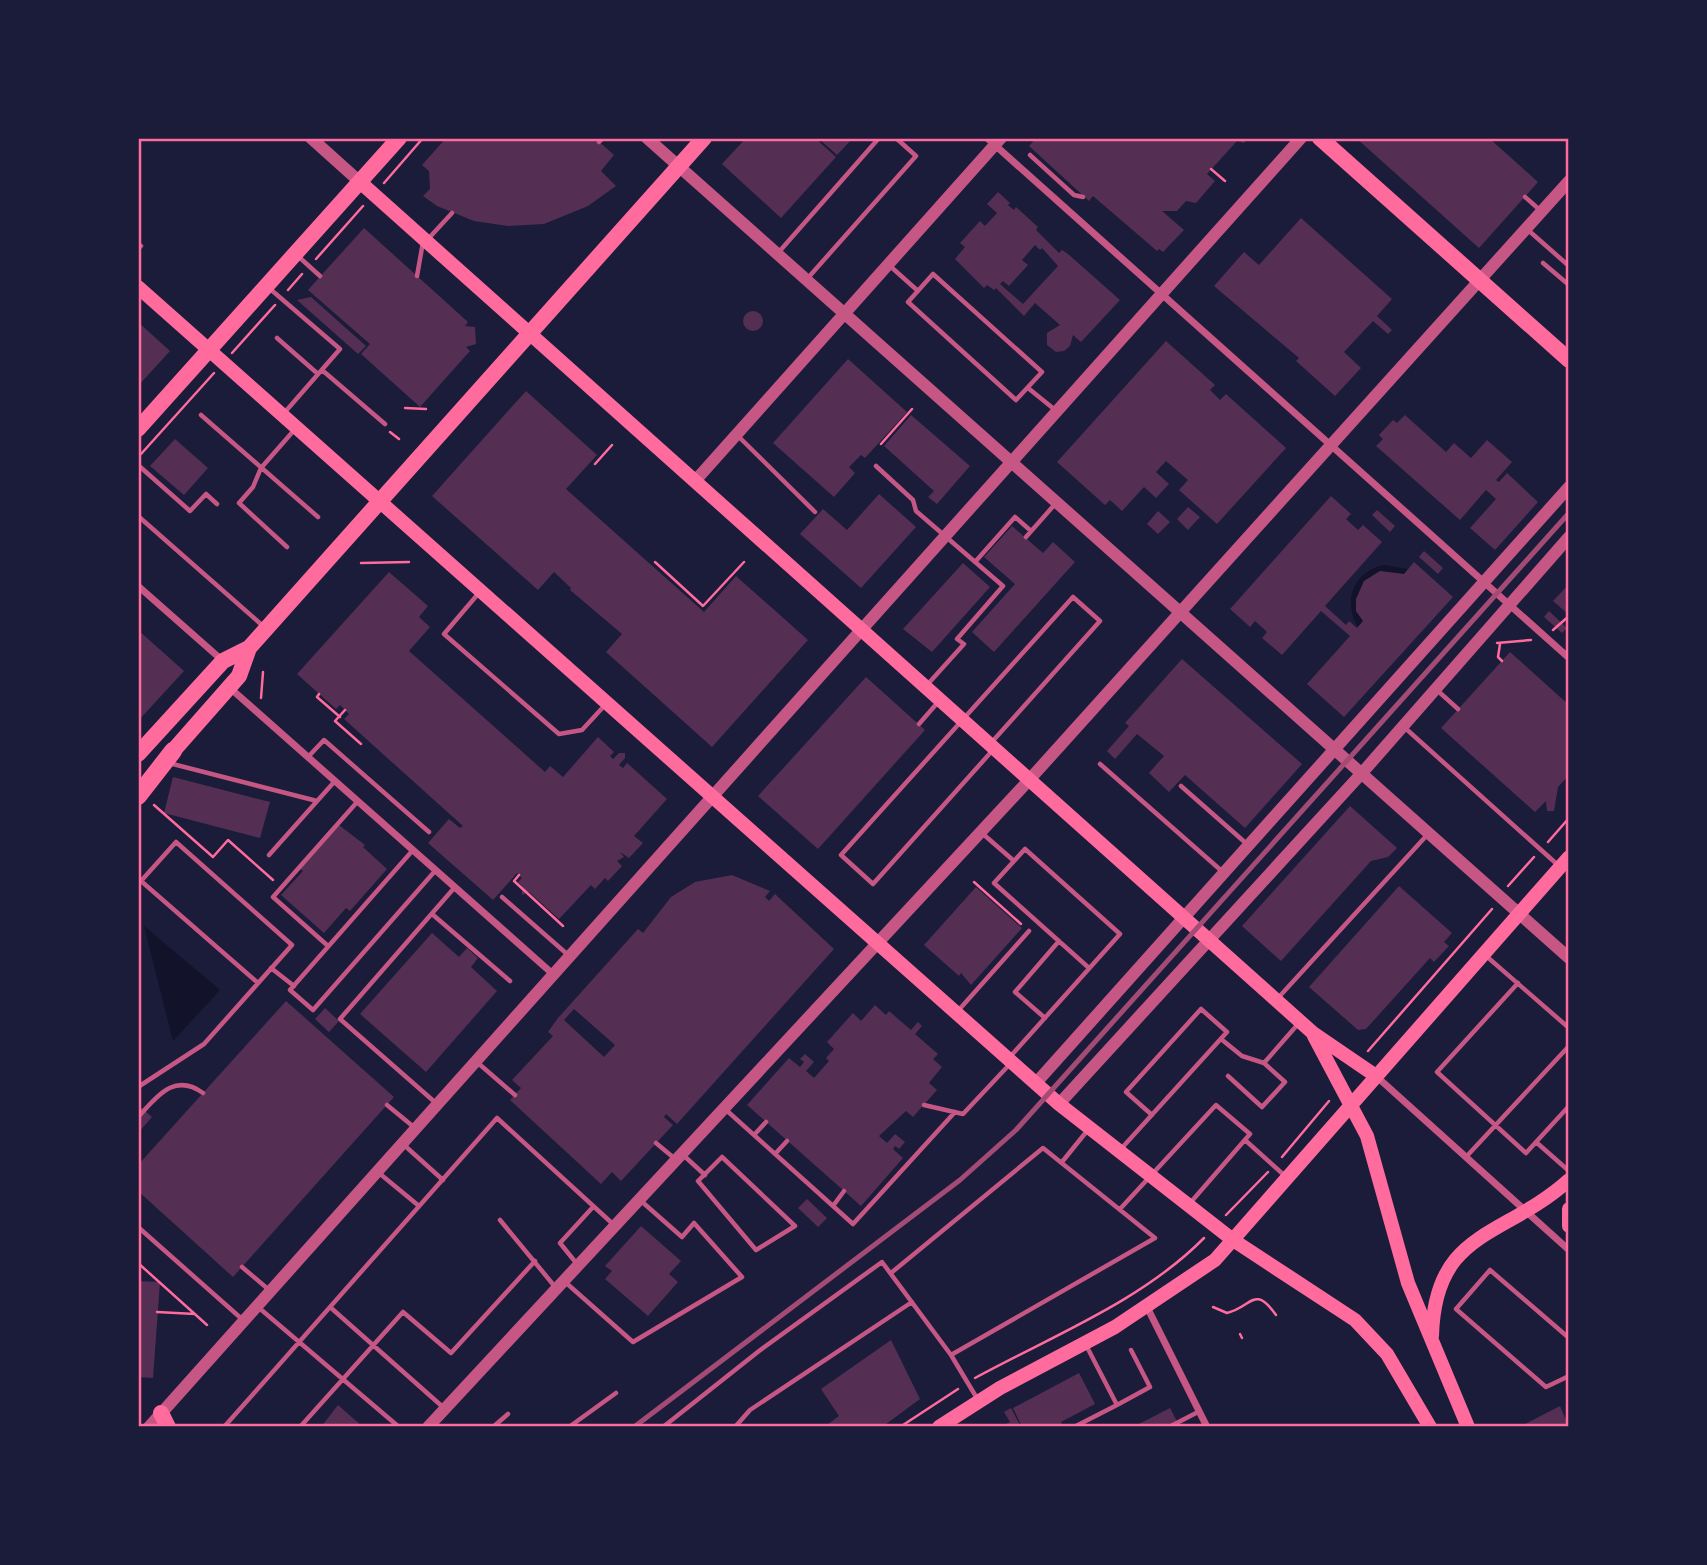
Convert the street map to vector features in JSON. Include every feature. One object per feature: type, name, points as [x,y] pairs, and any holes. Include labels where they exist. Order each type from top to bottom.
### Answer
[{"type":"highway","points":[[143,797],[169,756]]},
{"type":"main road","points":[[138,429],[399,138]]},
{"type":"main road","points":[[138,754],[223,661],[249,648],[704,138]]},
{"type":"main road","points":[[1320,138],[1569,360]]},
{"type":"main road","points":[[360,182],[1313,1033],[1377,1076]]},
{"type":"main road","points":[[138,287],[1059,1104],[1233,1240],[1341,1310],[1368,1332],[1391,1360],[1430,1427]]},
{"type":"main road","points":[[169,756],[239,676],[249,648]]},
{"type":"main road","points":[[939,1427],[979,1401],[1147,1307],[1214,1260],[1483,954],[1565,865]]},
{"type":"main road","points":[[1313,1033],[1367,1136],[1408,1283],[1468,1427]]},
{"type":"main road","points":[[1431,1341],[1434,1304],[1448,1266],[1472,1242],[1526,1212],[1569,1180]]},
{"type":"main road","points":[[1569,1209],[1569,1226]]},
{"type":"street","points":[[311,138],[360,182]]},
{"type":"street","points":[[647,138],[1569,958]]},
{"type":"street","points":[[149,1427],[164,1420],[257,1306],[1301,138]]},
{"type":"street","points":[[695,481],[994,141],[1161,296],[1569,658]]},
{"type":"street","points":[[428,1427],[1030,779],[1569,181]]},
{"type":"street","points":[[1036,1083],[1569,487]]},
{"type":"street","points":[[1059,1104],[1362,773],[1569,537]]},
{"type":"street","points":[[138,586],[223,661]]},
{"type":"street","points":[[229,687],[554,975]]},
{"type":"street","points":[[1377,1076],[1569,1250]]},
{"type":"street","points":[[1147,1307],[1207,1427]]},
{"type":"lane","points":[[777,254],[879,138]]},
{"type":"lane","points":[[806,280],[916,156],[896,138]]},
{"type":"lane","points":[[1030,155],[1074,195],[1083,197]]},
{"type":"lane","points":[[1525,197],[1542,211]]},
{"type":"lane","points":[[417,276],[425,240],[452,213]]},
{"type":"lane","points":[[1526,229],[1569,266]]},
{"type":"lane","points":[[295,254],[320,276]]},
{"type":"lane","points":[[1543,263],[1568,283]]},
{"type":"lane","points":[[888,264],[918,291]]},
{"type":"lane","points":[[933,274],[1042,372],[1017,400],[908,302],[918,291],[933,274]]},
{"type":"lane","points":[[267,287],[340,349],[282,415]]},
{"type":"lane","points":[[276,338],[386,426]]},
{"type":"lane","points":[[1028,388],[1057,412]]},
{"type":"lane","points":[[201,415],[318,517]]},
{"type":"lane","points":[[288,547],[239,503],[253,487],[261,468],[297,428]]},
{"type":"lane","points":[[736,434],[815,512]]},
{"type":"lane","points":[[138,465],[190,511],[206,494],[217,504]]},
{"type":"lane","points":[[876,466],[913,500],[916,511],[1003,586],[957,639],[964,645],[926,686]]},
{"type":"lane","points":[[1026,537],[1057,503]]},
{"type":"lane","points":[[138,516],[266,629]]},
{"type":"lane","points":[[975,562],[1015,516],[1031,531]]},
{"type":"lane","points":[[991,575],[997,568]]},
{"type":"lane","points":[[481,591],[444,634],[559,734],[582,730],[607,703]]},
{"type":"lane","points":[[1073,597],[1100,621],[873,884],[841,855],[963,720],[1073,597]]},
{"type":"lane","points":[[1436,689],[1458,709]]},
{"type":"lane","points":[[919,724],[940,699]]},
{"type":"lane","points":[[1403,727],[1565,865]]},
{"type":"lane","points":[[308,757],[324,740],[429,832]]},
{"type":"lane","points":[[169,756],[317,801]]},
{"type":"lane","points":[[1100,764],[1224,873]]},
{"type":"lane","points":[[269,855],[335,781]]},
{"type":"lane","points":[[1181,786],[1249,846]]},
{"type":"lane","points":[[328,946],[273,897],[358,801]]},
{"type":"lane","points":[[981,832],[1014,861]]},
{"type":"lane","points":[[1276,1000],[1429,834]]},
{"type":"lane","points":[[138,1087],[204,1044],[258,984],[292,945],[176,842],[141,881],[258,984]]},
{"type":"lane","points":[[925,1105],[963,1114],[1120,934],[1025,849],[994,883],[1089,968]]},
{"type":"lane","points":[[413,850],[290,990],[313,1010],[436,870]]},
{"type":"lane","points":[[438,1104],[340,1020],[455,887]]},
{"type":"lane","points":[[502,897],[570,957]]},
{"type":"lane","points":[[432,914],[510,981]]},
{"type":"lane","points":[[957,1013],[1029,931]]},
{"type":"lane","points":[[1045,1018],[1015,992],[1059,941]]},
{"type":"lane","points":[[1483,954],[1569,1028]]},
{"type":"lane","points":[[271,968],[293,986]]},
{"type":"lane","points":[[1518,983],[1437,1072],[1526,1153],[1569,1106]]},
{"type":"lane","points":[[1120,1151],[1227,1032],[1201,1009],[1126,1092],[1152,1115]]},
{"type":"lane","points":[[1264,1063],[1300,1021]]},
{"type":"lane","points":[[1221,1039],[1241,1056],[1264,1063],[1285,1083],[1262,1107],[1228,1076]]},
{"type":"lane","points":[[1466,1157],[1569,1046]]},
{"type":"lane","points":[[477,1062],[515,1095]]},
{"type":"lane","points":[[138,1117],[164,1090],[174,1085],[188,1084],[203,1093]]},
{"type":"lane","points":[[387,1105],[416,1129]]},
{"type":"lane","points":[[1120,1209],[1153,1177],[1216,1105],[1250,1134],[1188,1205]]},
{"type":"lane","points":[[724,1108],[853,1224],[955,1112]]},
{"type":"lane","points":[[224,1427],[497,1118],[615,1226]]},
{"type":"lane","points":[[754,1135],[766,1122]]},
{"type":"lane","points":[[1061,1163],[1090,1128]]},
{"type":"lane","points":[[1245,1140],[1287,1178]]},
{"type":"lane","points":[[775,1154],[787,1141]]},
{"type":"lane","points":[[1536,1142],[1569,1171]]},
{"type":"lane","points":[[656,1143],[705,1175]]},
{"type":"lane","points":[[402,1144],[443,1180]]},
{"type":"lane","points":[[891,1273],[1043,1148],[1155,1238],[951,1354]]},
{"type":"lane","points":[[722,1157],[795,1226],[756,1250],[698,1181],[705,1175],[722,1157]]},
{"type":"lane","points":[[377,1172],[419,1206]]},
{"type":"lane","points":[[833,1206],[844,1191]]},
{"type":"lane","points":[[500,1220],[534,1261],[560,1285],[633,1342],[743,1277],[694,1223],[682,1237],[639,1200]]},
{"type":"lane","points":[[578,1265],[560,1243],[593,1207]]},
{"type":"lane","points":[[138,1227],[244,1321]]},
{"type":"lane","points":[[300,1427],[403,1312],[451,1353],[534,1261]]},
{"type":"lane","points":[[663,1427],[759,1351],[883,1262],[951,1354],[979,1401]]},
{"type":"lane","points":[[242,1267],[271,1291]]},
{"type":"lane","points":[[1569,1338],[1490,1270],[1456,1309],[1546,1387],[1569,1376]]},
{"type":"lane","points":[[735,1427],[750,1410],[912,1302]]},
{"type":"lane","points":[[257,1306],[398,1427]]},
{"type":"lane","points":[[330,1307],[445,1409]]},
{"type":"lane","points":[[1085,1343],[1117,1405]]},
{"type":"lane","points":[[1074,1427],[1150,1388],[1131,1350]]},
{"type":"lane","points":[[569,1427],[616,1392]]},
{"type":"lane","points":[[1169,1427],[1199,1411]]},
{"type":"lane","points":[[493,1427],[508,1414]]},
{"type":"path","points":[[1211,169],[1225,181]]},
{"type":"path","points":[[405,408],[426,408]]},
{"type":"path","points":[[881,444],[912,409]]},
{"type":"path","points":[[386,426],[399,439]]},
{"type":"path","points":[[595,464],[612,445]]},
{"type":"path","points":[[360,563],[409,562]]},
{"type":"path","points":[[655,562],[704,606],[744,562]]},
{"type":"path","points":[[1500,644],[1498,657],[1502,661]]},
{"type":"path","points":[[261,698],[263,672]]},
{"type":"path","points":[[320,694],[317,697],[340,717]]},
{"type":"path","points":[[345,710],[335,721],[361,744]]},
{"type":"path","points":[[143,797],[212,857],[228,840],[278,885]]},
{"type":"path","points":[[519,875],[514,881],[563,926]]},
{"type":"path","points":[[974,883],[1029,931]]},
{"type":"path","points":[[138,1263],[207,1325]]},
{"type":"path","points":[[1213,1307],[1227,1313],[1252,1298],[1260,1299],[1276,1315]]},
{"type":"path","points":[[157,1312],[195,1314]]},
{"type":"shaded area","points":[[1384,565],[1408,569],[1404,574],[1380,571],[1364,581],[1356,611],[1363,621],[1358,627],[1351,607],[1354,588],[1365,574]]},
{"type":"shaded area","points":[[144,926],[220,990],[173,1041]]},
{"type":"building","points":[[446,138],[595,138],[614,155],[601,171],[616,186],[588,206],[544,224],[508,226],[474,221],[437,206],[423,196],[430,189],[429,171],[422,165]]},
{"type":"building","points":[[746,138],[815,138],[836,157],[781,218],[722,164]]},
{"type":"building","points":[[818,138],[853,138],[837,155]]},
{"type":"building","points":[[1036,138],[1248,138],[1244,143],[1237,141],[1207,174],[1215,181],[1196,203],[1186,201],[1177,211],[1162,211],[1184,230],[1163,252],[1159,249],[1157,251],[1093,196],[1089,201],[1029,146]]},
{"type":"building","points":[[1356,138],[1489,138],[1538,182],[1479,248]]},
{"type":"building","points":[[998,192],[1010,203],[1008,205],[1014,210],[1016,207],[1038,227],[1036,230],[1059,253],[1062,250],[1068,254],[1120,300],[1081,342],[1073,335],[1070,346],[1064,351],[1056,352],[1047,345],[1047,333],[1060,325],[1035,303],[1024,316],[996,288],[994,290],[987,285],[984,288],[955,259],[965,247],[960,243],[980,221],[985,226],[997,213],[987,204]],"holes":[[[1035,245],[1040,250],[1042,248],[1058,266],[1023,304],[1000,284],[1003,281],[1009,286],[1028,265],[1022,260]]]},
{"type":"building","points":[[1301,218],[1392,299],[1377,316],[1392,330],[1388,334],[1373,321],[1344,352],[1361,368],[1335,396],[1296,361],[1299,358],[1214,286],[1244,252],[1259,265]]},
{"type":"building","points":[[364,228],[468,322],[465,326],[475,327],[476,344],[466,347],[470,351],[420,407],[361,354],[370,344],[308,290]]},
{"type":"building","points":[[311,297],[366,346],[358,354],[297,300]]},
{"type":"building","points":[[753,311],[760,314],[763,321],[760,328],[753,331],[746,328],[743,321],[746,314]]},
{"type":"building","points":[[138,322],[170,351],[138,386]]},
{"type":"building","points":[[1166,341],[1215,385],[1210,390],[1220,400],[1226,394],[1286,448],[1217,524],[1179,490],[1188,480],[1166,461],[1156,472],[1169,484],[1156,498],[1144,487],[1122,511],[1110,500],[1105,505],[1057,462]]},
{"type":"building","points":[[848,359],[907,412],[865,458],[861,455],[849,467],[855,473],[834,497],[773,443]]},
{"type":"building","points":[[526,391],[597,455],[566,489],[704,612],[736,576],[808,640],[712,747],[606,652],[622,634],[570,590],[554,572],[538,590],[432,496]]},
{"type":"building","points":[[911,415],[970,466],[937,504],[928,497],[934,491],[884,446]]},
{"type":"building","points":[[1405,415],[1446,452],[1454,443],[1471,458],[1487,440],[1512,462],[1496,480],[1499,482],[1507,473],[1538,502],[1495,550],[1470,528],[1496,499],[1486,490],[1460,520],[1376,446],[1383,439],[1379,435],[1393,420],[1397,423]]},
{"type":"building","points":[[175,439],[208,468],[184,495],[150,466]]},
{"type":"building","points":[[879,494],[916,527],[861,588],[800,534],[823,509],[847,530]]},
{"type":"building","points":[[1331,496],[1351,514],[1346,519],[1358,530],[1363,525],[1382,542],[1325,606],[1346,625],[1349,621],[1357,628],[1363,621],[1356,611],[1356,599],[1364,581],[1380,571],[1404,574],[1414,562],[1453,597],[1344,717],[1307,684],[1350,636],[1321,611],[1282,655],[1262,638],[1267,632],[1255,621],[1250,627],[1230,609]]},
{"type":"building","points":[[1188,507],[1200,517],[1188,530],[1177,519]]},
{"type":"building","points":[[1377,510],[1395,526],[1390,532],[1372,515]]},
{"type":"building","points":[[1158,511],[1170,522],[1158,534],[1147,524]]},
{"type":"building","points":[[1012,526],[1043,553],[1053,542],[1075,562],[994,652],[972,632],[1015,584],[984,557]]},
{"type":"building","points":[[1424,551],[1443,568],[1438,574],[1419,557]]},
{"type":"building","points":[[963,563],[990,587],[932,652],[903,629]]},
{"type":"building","points":[[389,572],[428,606],[419,617],[430,627],[409,651],[545,772],[550,766],[563,777],[598,737],[614,752],[610,756],[613,759],[619,753],[625,753],[625,758],[619,765],[623,768],[627,763],[667,799],[634,836],[643,843],[629,858],[620,852],[624,857],[617,861],[622,866],[608,881],[605,878],[595,889],[591,885],[559,919],[529,892],[522,895],[522,886],[518,882],[522,878],[517,873],[493,900],[428,843],[449,819],[460,828],[463,826],[344,719],[349,714],[340,705],[336,709],[297,674]]},
{"type":"building","points":[[1569,584],[1569,615],[1553,601]]},
{"type":"building","points":[[1549,611],[1567,628],[1562,633],[1544,617]]},
{"type":"building","points":[[138,630],[184,671],[138,721]]},
{"type":"building","points":[[1510,652],[1569,705],[1569,775],[1558,787],[1554,811],[1547,811],[1546,801],[1535,812],[1441,728]]},
{"type":"building","points":[[1182,659],[1302,764],[1245,828],[1185,775],[1169,792],[1149,773],[1164,756],[1137,734],[1115,759],[1107,751],[1129,726],[1125,723]]},
{"type":"building","points":[[866,677],[925,730],[818,849],[758,796]]},
{"type":"building","points":[[173,777],[270,802],[260,838],[164,813]]},
{"type":"building","points":[[1350,806],[1397,848],[1388,857],[1371,861],[1281,961],[1242,926]]},
{"type":"building","points":[[339,825],[365,845],[363,847],[387,869],[350,911],[346,908],[324,933],[281,895]]},
{"type":"building","points":[[732,875],[770,891],[765,897],[769,901],[775,894],[834,949],[677,1124],[666,1114],[664,1117],[673,1125],[621,1181],[612,1172],[601,1184],[510,1100],[521,1088],[512,1080],[553,1036],[548,1032],[558,1018],[638,929],[643,933],[671,897],[695,882]],"holes":[[[574,1009],[615,1045],[604,1057],[564,1020]]]},
{"type":"building","points":[[1399,886],[1452,933],[1444,942],[1449,946],[1434,962],[1430,958],[1366,1029],[1358,1030],[1309,987]]},
{"type":"building","points":[[976,887],[1022,928],[971,985],[961,973],[959,976],[924,945]]},
{"type":"building","points":[[432,933],[459,957],[467,948],[478,958],[471,967],[497,991],[426,1072],[360,1014]]},
{"type":"building","points":[[286,1001],[394,1097],[233,1277],[138,1191],[138,1165]]},
{"type":"building","points":[[875,1005],[886,1015],[889,1011],[911,1030],[918,1022],[922,1026],[915,1034],[938,1054],[933,1059],[942,1067],[929,1083],[937,1090],[913,1117],[906,1111],[879,1136],[887,1143],[895,1134],[905,1142],[899,1149],[895,1146],[893,1149],[903,1158],[861,1206],[747,1105],[789,1058],[800,1067],[804,1062],[800,1059],[805,1054],[814,1062],[806,1071],[814,1078],[829,1061],[826,1058],[834,1049],[827,1042],[853,1013],[861,1021]]},
{"type":"building","points":[[325,1008],[339,1021],[329,1032],[315,1019]]},
{"type":"building","points":[[138,1105],[152,1117],[138,1133]]},
{"type":"building","points":[[807,1199],[827,1218],[818,1227],[798,1208]]},
{"type":"building","points":[[641,1226],[681,1261],[669,1274],[678,1282],[648,1316],[605,1279],[612,1271],[605,1266]]},
{"type":"building","points":[[138,1281],[160,1282],[153,1378],[138,1377]]},
{"type":"building","points":[[891,1340],[920,1399],[882,1427],[824,1427],[839,1416],[821,1389]]},
{"type":"building","points":[[1079,1373],[1095,1404],[1061,1422],[1063,1427],[1022,1427],[1013,1408]]},
{"type":"building","points":[[338,1405],[363,1427],[321,1427]]},
{"type":"building","points":[[1560,1406],[1569,1427],[1519,1427]]},
{"type":"building","points":[[1011,1408],[1021,1427],[1001,1427],[1010,1422],[1004,1412]]},
{"type":"building","points":[[1170,1408],[1180,1427],[1133,1427]]},
{"type":"railway","points":[[634,1427],[960,1180],[1016,1130],[1569,513]]}]
